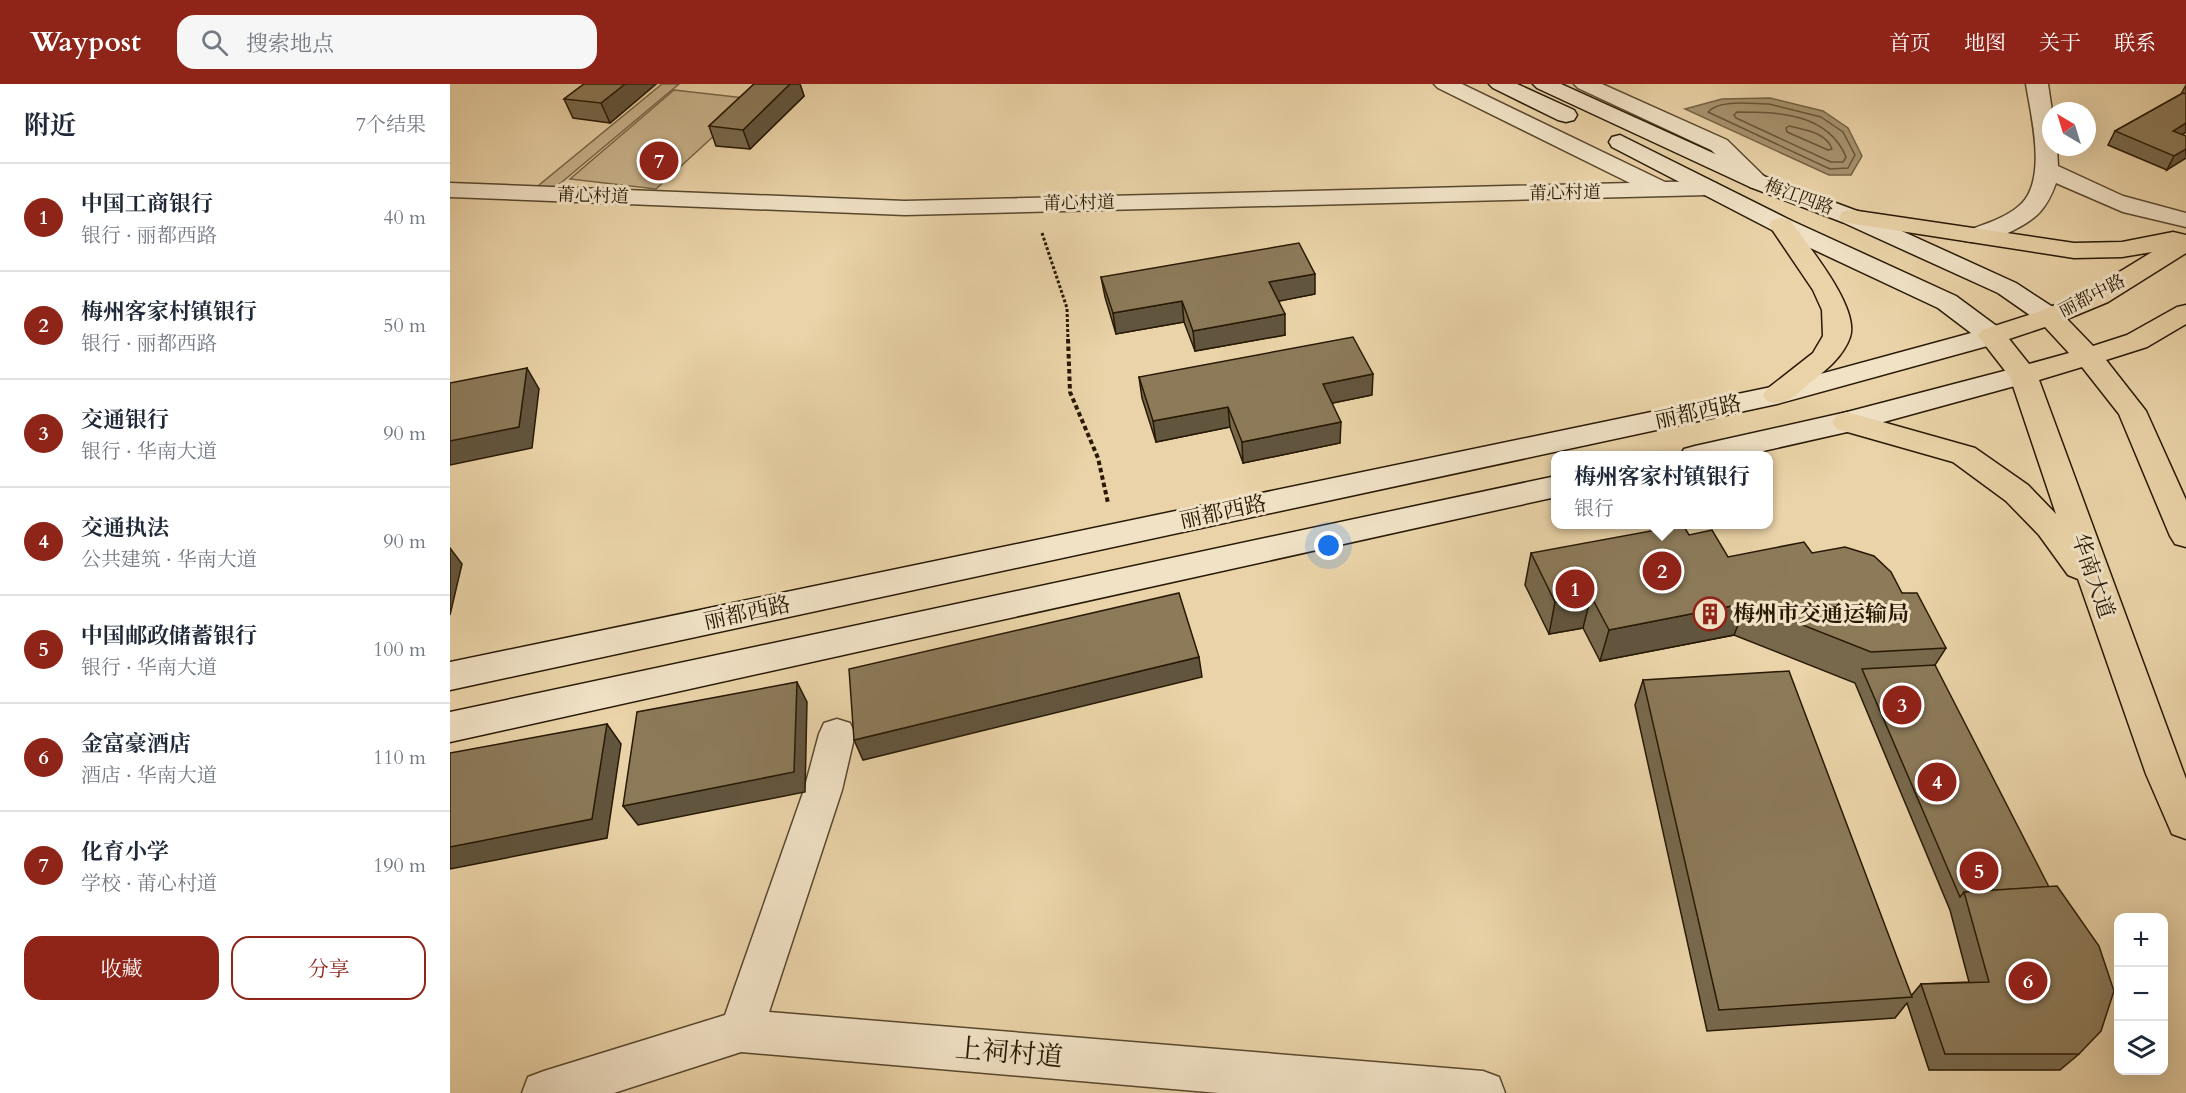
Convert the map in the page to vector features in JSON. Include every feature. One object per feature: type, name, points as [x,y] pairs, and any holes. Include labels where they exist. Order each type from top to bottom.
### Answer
[{"type":"main road","points":[[1445,84],[1665,191]]},
{"type":"main road","name":"梅江四路","points":[[1500,84],[1602,132],[1781,225],[1947,302],[1992,336]]},
{"type":"main road","name":"梅江四路","points":[[1544,84],[1758,182],[1851,217],[2007,288],[2050,317]]},
{"type":"main road","points":[[1585,84],[1719,145],[1758,182]]},
{"type":"main road","points":[[1976,236],[2012,222],[2032,208],[2043,190],[2047,169],[2037,84]]},
{"type":"main road","points":[[2047,169],[2112,202],[2139,211],[2186,220]]},
{"type":"main road","name":"莆心村道","points":[[450,190],[905,207],[1665,191],[1708,188]]},
{"type":"main road","points":[[1851,217],[2056,250],[2112,252],[2152,246],[2186,234]]},
{"type":"main road","points":[[1777,395],[1823,359],[1837,336],[1835,310],[1826,290],[1781,225]]},
{"type":"main road","name":"丽都中路","points":[[1992,336],[2050,317],[2099,296],[2186,242]]},
{"type":"main road","points":[[2023,375],[2137,341],[2186,312]]},
{"type":"main road","points":[[2050,317],[2088,357],[2132,411],[2186,536]]},
{"type":"main road","name":"华南大道","points":[[1992,336],[2023,375],[2165,774],[2186,822]]},
{"type":"main road","name":"丽都西路","points":[[450,676],[1777,395],[1992,336]]},
{"type":"main road","name":"丽都西路","points":[[1717,451],[1847,422],[2023,375]]},
{"type":"main road","points":[[1847,422],[1964,455],[2017,493],[2050,526],[2101,598]]},
{"type":"main road","name":"丽都西路","points":[[450,727],[1551,487]]},
{"type":"main road","points":[[741,1031],[823,790],[837,734]]},
{"type":"main road","name":"上祠村道","points":[[544,1093],[741,1031],[1483,1093]]},
{"type":"path","points":[[1033,204],[1067,308],[1070,392],[1098,458],[1110,513]]},
{"type":"shaded area","points":[[662,84],[679,84],[550,192],[533,190]]},
{"type":"shaded area","points":[[674,90],[754,99],[656,189],[570,179]]},
{"type":"water","points":[[1770,98],[1823,111],[1848,128],[1862,156],[1851,175],[1829,175],[1685,109],[1722,99]]},
{"type":"building","points":[[584,84],[625,84],[601,103],[564,99]]},
{"type":"building","points":[[754,84],[790,84],[743,130],[709,126]]},
{"type":"building","points":[[2183,93],[2186,94],[2186,123],[2173,131],[2186,136],[2186,149],[2174,156],[2115,131]]},
{"type":"building","points":[[1299,243],[1315,274],[1269,282],[1285,314],[1193,331],[1182,301],[1113,313],[1101,277]]},
{"type":"building","points":[[1353,337],[1373,374],[1323,384],[1341,422],[1242,442],[1228,407],[1153,421],[1139,377]]},
{"type":"building","points":[[527,368],[519,427],[450,441],[450,383]]},
{"type":"building","points":[[1661,529],[1685,529],[1689,535],[1712,530],[1728,557],[1804,542],[1812,553],[1845,547],[1874,556],[1891,572],[1902,593],[1917,593],[1946,648],[1871,652],[1747,603],[1609,630],[1591,596],[1555,602],[1531,553]]},
{"type":"building","points":[[1179,593],[1199,657],[854,740],[849,669]]},
{"type":"building","points":[[1935,665],[2049,887],[1964,892],[1960,897],[1862,669]]},
{"type":"building","points":[[1789,671],[1912,997],[1719,1010],[1643,680]]},
{"type":"building","points":[[797,682],[794,772],[623,806],[637,712]]},
{"type":"building","points":[[607,724],[592,819],[450,847],[450,753]]},
{"type":"building","points":[[2057,886],[2099,946],[2114,991],[2101,1031],[2079,1054],[1945,1054],[1921,984],[1989,982],[1964,892]]},
{"type":"place","name":"化育小学","points":[[659,161]]},
{"type":"place","name":"梅州客家村镇银行","points":[[1662,571]]},
{"type":"place","name":"中国工商银行","points":[[1575,589]]},
{"type":"place","name":"梅州市交通运输局","points":[[1710,614]]},
{"type":"place","name":"交通银行","points":[[1902,705]]},
{"type":"place","name":"交通执法","points":[[1937,782]]},
{"type":"place","name":"中国邮政储蓄银行","points":[[1979,871]]},
{"type":"place","name":"金富豪酒店","points":[[2028,981]]}]
